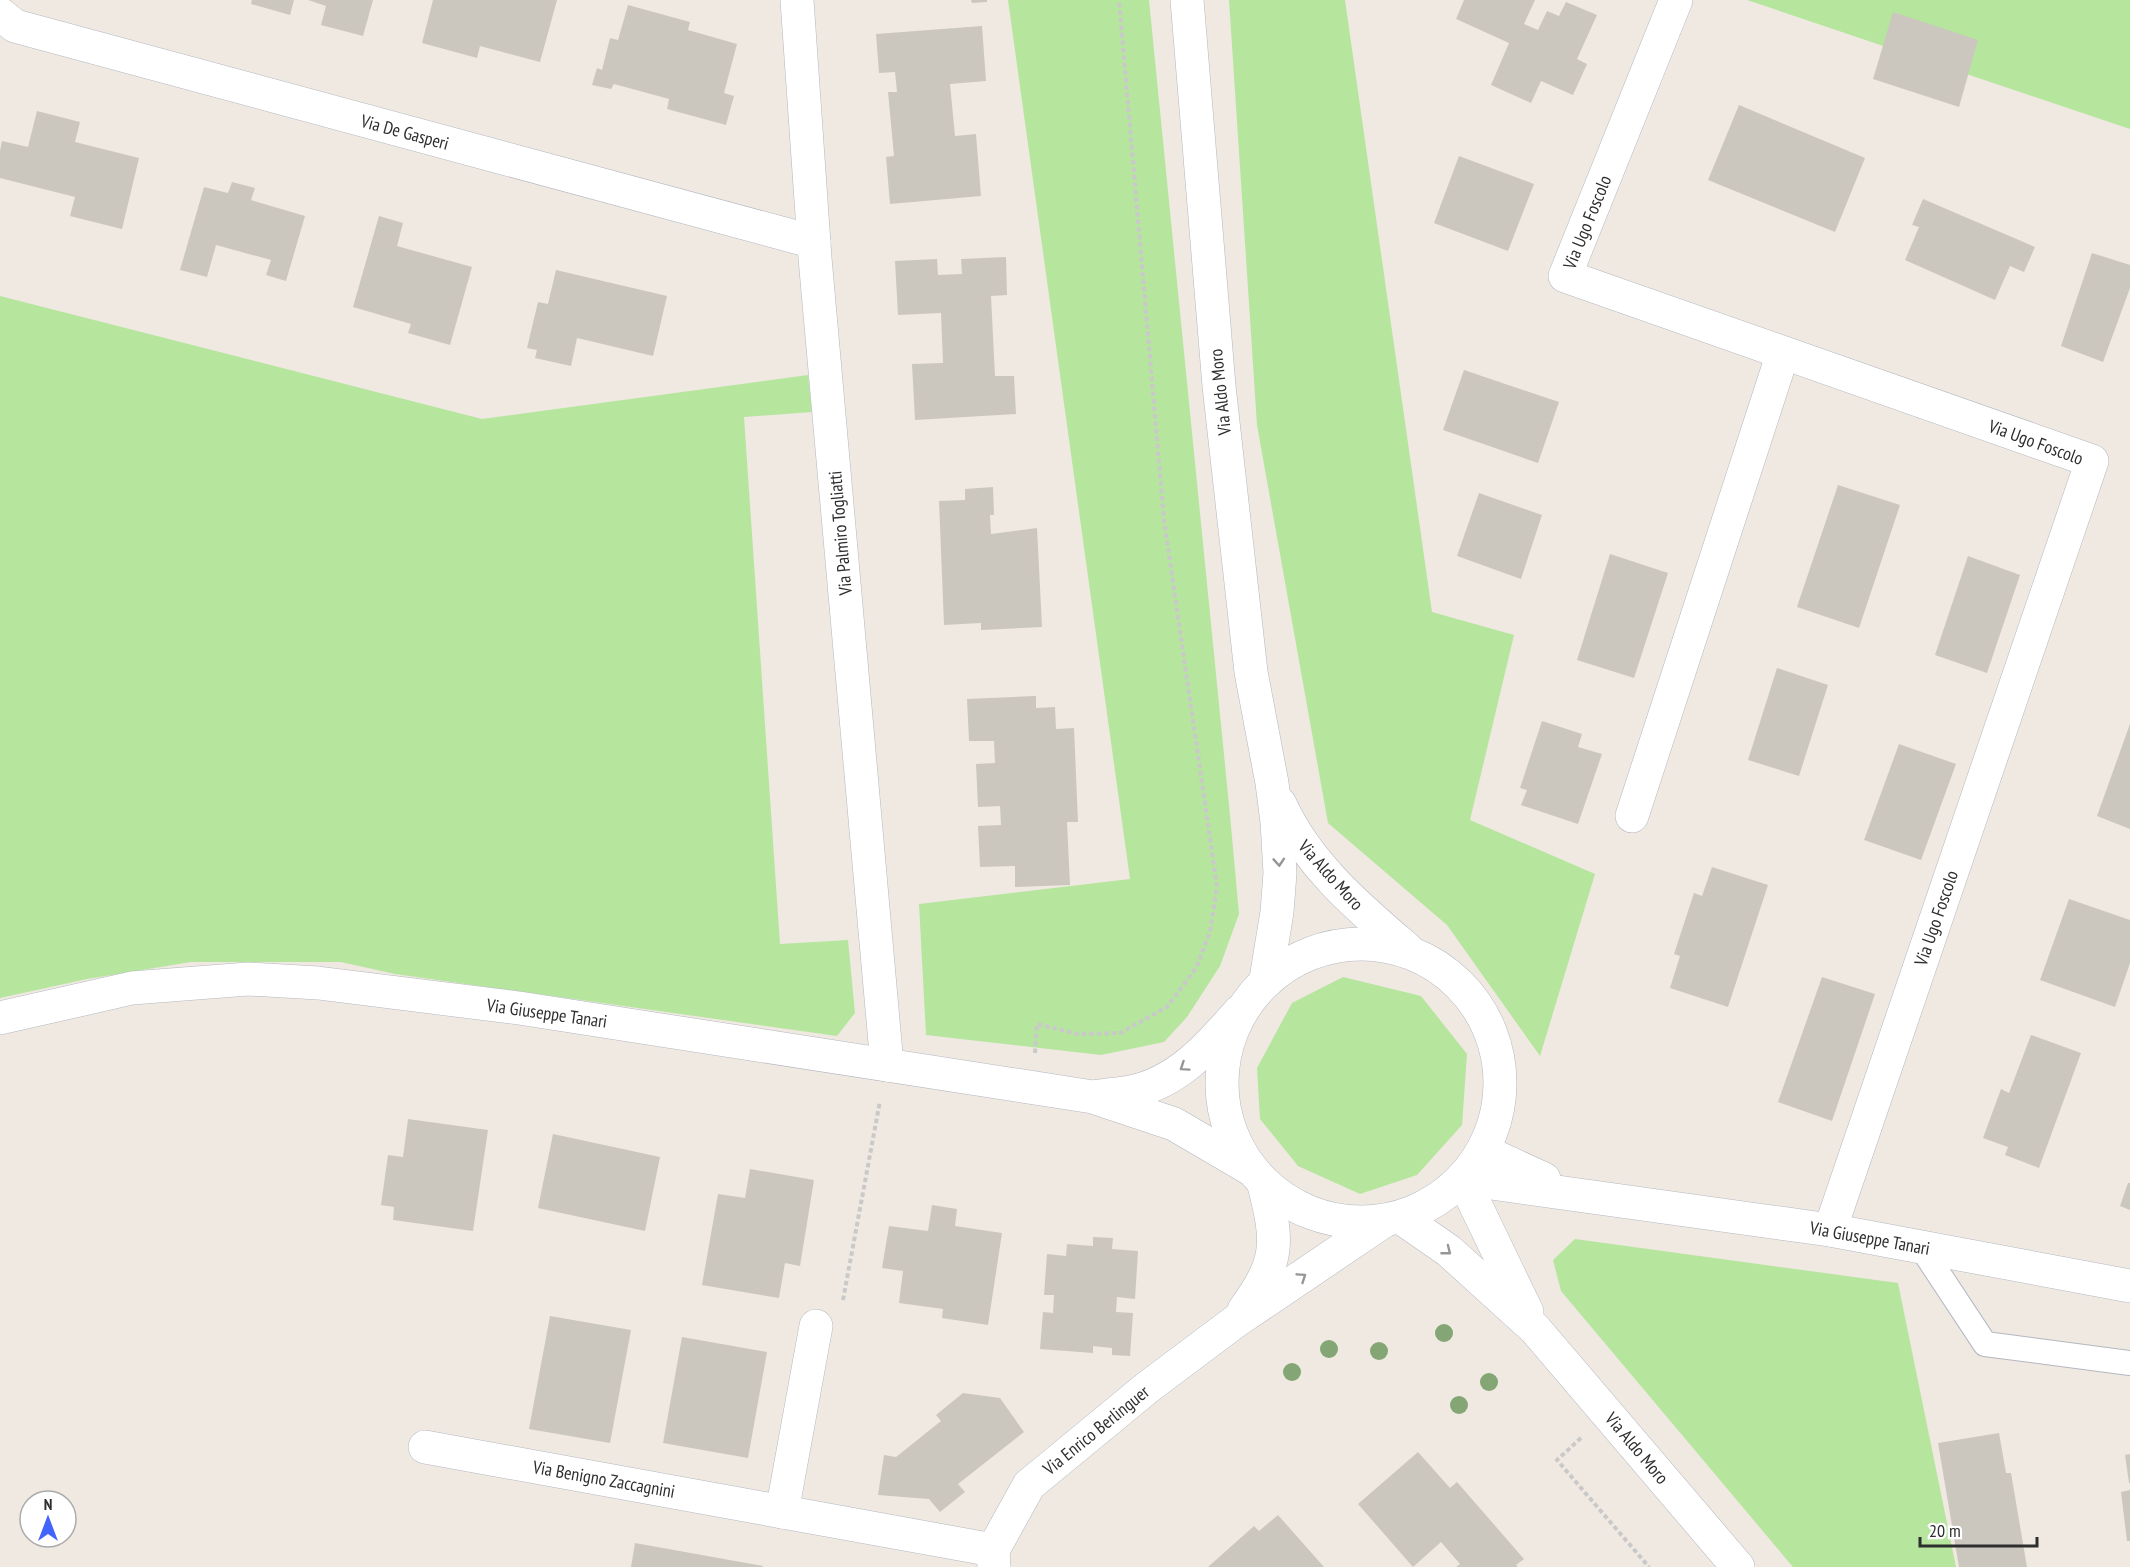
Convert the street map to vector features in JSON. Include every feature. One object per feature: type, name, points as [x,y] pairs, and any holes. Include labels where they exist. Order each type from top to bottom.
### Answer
[{"type":"street","name":"Via Palmiro Togliatti","points":[[797,0],[814,242],[887,1065]]},
{"type":"street","name":"Via Aldo Moro","points":[[1187,0],[1220,398],[1251,672],[1272,783],[1280,873],[1277,912],[1266,979]]},
{"type":"street","name":"Via Ugo Foscolo","points":[[1676,0],[1565,276],[2091,461],[1830,1230]]},
{"type":"street","name":"Via De Gasperi","points":[[0,14],[15,26],[814,242]]},
{"type":"street","points":[[1632,816],[1783,353]]},
{"type":"street","name":"Via Aldo Moro","points":[[1272,783],[1298,838],[1324,871],[1343,893],[1410,953]]},
{"type":"street","points":[[1257,1176],[1229,1131],[1221,1091],[1224,1049],[1240,1011],[1266,979],[1298,958],[1335,945],[1373,944],[1410,953],[1441,968],[1466,991],[1485,1019],[1497,1051],[1501,1085],[1496,1119],[1483,1151],[1463,1179],[1434,1202],[1392,1219]]},
{"type":"street","name":"Via Giuseppe Tanari","points":[[0,1018],[132,988],[260,980],[318,983],[519,1008],[1093,1097],[1174,1124],[1257,1176],[1290,1204],[1320,1216],[1351,1222],[1392,1219]]},
{"type":"street","name":"Via Giuseppe Tanari","points":[[1093,1097],[1133,1091],[1162,1080],[1188,1065],[1206,1050],[1240,1011]]},
{"type":"street","name":"Via Giuseppe Tanari","points":[[1483,1151],[1534,1176],[1561,1186],[1609,1198]]},
{"type":"street","name":"Via Enrico Berlinguer","points":[[1236,1322],[1263,1284],[1273,1257],[1273,1218],[1257,1176]]},
{"type":"street","name":"Via Giuseppe Tanari","points":[[1463,1179],[1830,1230],[2130,1286]]},
{"type":"street","name":"Via Aldo Moro","points":[[1463,1179],[1536,1329]]},
{"type":"street","name":"Via Aldo Moro","points":[[1392,1219],[1449,1251],[1536,1329],[1738,1567]]},
{"type":"street","name":"Via Enrico Berlinguer","points":[[994,1558],[1029,1485],[1148,1387],[1236,1322],[1392,1219]]},
{"type":"street","points":[[782,1512],[816,1326]]},
{"type":"street","name":"Via Benigno Zaccagnini","points":[[425,1447],[782,1512],[994,1558]]},
{"type":"lane","points":[[1922,1246],[1985,1344],[2130,1363]]},
{"type":"path","points":[[1028,1088],[1035,1058],[1037,1024],[1078,1034],[1120,1033],[1167,1007],[1196,968],[1210,932],[1217,887],[1164,520],[1119,0]]},
{"type":"path","points":[[816,1326],[840,1316],[887,1065]]},
{"type":"path","points":[[1574,1429],[1582,1438],[1557,1460],[1649,1567]]},
{"type":"green space","points":[[1008,0],[1149,0],[1239,914],[1220,966],[1187,1017],[1164,1042],[1101,1055],[926,1035],[919,904],[1130,879]]},
{"type":"green space","points":[[1229,0],[1345,0],[1432,612],[1514,635],[1470,820],[1595,874],[1540,1056],[1447,925],[1328,823],[1257,425]]},
{"type":"green space","points":[[1747,0],[2130,0],[2130,129]]},
{"type":"green space","points":[[0,296],[482,419],[808,375],[812,412],[744,417],[780,944],[848,940],[855,1013],[837,1036],[395,974],[341,962],[191,962],[87,979],[0,998]]},
{"type":"green space","points":[[1343,977],[1421,996],[1467,1054],[1462,1125],[1417,1175],[1360,1194],[1298,1166],[1260,1119],[1257,1068],[1292,1003]]},
{"type":"green space","points":[[1575,1239],[1898,1283],[1956,1567],[1793,1567],[1561,1291],[1553,1260]]},
{"type":"building","points":[[252,0],[294,0],[290,15],[251,4]]},
{"type":"building","points":[[308,0],[373,0],[363,36],[321,25],[326,6]]},
{"type":"building","points":[[433,0],[557,0],[540,62],[480,46],[477,58],[422,43]]},
{"type":"building","points":[[971,0],[987,0],[987,2],[972,3]]},
{"type":"building","points":[[1464,0],[1535,0],[1524,24],[1538,30],[1547,11],[1559,16],[1566,2],[1597,15],[1577,59],[1587,64],[1573,95],[1541,81],[1531,103],[1491,85],[1509,43],[1456,19]]},
{"type":"building","points":[[628,5],[690,22],[688,30],[737,44],[724,93],[734,96],[726,125],[667,109],[669,99],[614,84],[611,89],[592,85],[597,68],[602,70],[610,38],[618,40]]},
{"type":"building","points":[[1893,12],[1978,40],[1959,107],[1873,79]]},
{"type":"building","points":[[982,26],[986,81],[950,84],[955,136],[976,134],[981,196],[890,204],[886,157],[894,156],[888,92],[897,92],[895,72],[879,73],[876,34]]},
{"type":"building","points":[[1739,105],[1865,158],[1835,232],[1708,180]]},
{"type":"building","points":[[37,111],[80,122],[75,142],[139,158],[122,229],[70,216],[75,197],[0,178],[2,141],[28,147]]},
{"type":"building","points":[[1459,156],[1534,184],[1508,251],[1434,223]]},
{"type":"building","points":[[232,182],[255,188],[251,200],[305,216],[286,281],[266,275],[271,260],[216,245],[207,277],[180,270],[204,187],[228,193]]},
{"type":"building","points":[[1923,199],[2035,247],[2024,272],[2010,266],[1995,300],[1905,260],[1919,227],[1912,225]]},
{"type":"building","points":[[379,216],[403,223],[397,246],[472,267],[450,345],[408,333],[411,324],[353,307]]},
{"type":"building","points":[[2092,253],[2130,265],[2130,288],[2103,362],[2061,346]]},
{"type":"building","points":[[1006,257],[1007,295],[991,296],[995,376],[1014,376],[1016,414],[915,420],[912,364],[943,363],[941,313],[898,315],[895,261],[937,259],[938,275],[962,274],[961,259]]},
{"type":"building","points":[[556,270],[667,296],[653,356],[577,338],[571,366],[535,358],[537,350],[527,348],[538,302],[548,304]]},
{"type":"building","points":[[1464,370],[1559,402],[1538,463],[1443,430]]},
{"type":"building","points":[[1838,485],[1900,505],[1859,628],[1797,607]]},
{"type":"building","points":[[993,487],[994,515],[990,515],[991,534],[1037,528],[1042,627],[981,630],[981,623],[944,625],[939,501],[965,500],[965,489]]},
{"type":"building","points":[[1479,493],[1542,515],[1521,579],[1457,556]]},
{"type":"building","points":[[1610,554],[1668,573],[1634,678],[1577,660]]},
{"type":"building","points":[[1968,556],[2020,575],[1987,673],[1935,655]]},
{"type":"building","points":[[1777,668],[1828,685],[1799,776],[1748,760]]},
{"type":"building","points":[[1036,696],[1036,708],[1055,707],[1056,729],[1074,728],[1078,822],[1067,822],[1070,885],[1015,887],[1015,866],[980,867],[978,826],[1001,825],[1000,806],[978,807],[976,764],[995,763],[994,741],[969,741],[967,699]]},
{"type":"building","points":[[1542,721],[1582,734],[1578,747],[1602,754],[1578,824],[1521,805],[1527,790],[1520,788]]},
{"type":"building","points":[[2130,724],[2130,829],[2097,816]]},
{"type":"building","points":[[1899,744],[1956,764],[1921,860],[1864,840]]},
{"type":"building","points":[[1712,867],[1768,885],[1728,1007],[1670,988],[1680,956],[1674,954],[1694,893],[1702,896]]},
{"type":"building","points":[[2069,899],[2130,920],[2130,963],[2115,1007],[2040,980]]},
{"type":"building","points":[[1822,977],[1875,994],[1832,1121],[1778,1102]]},
{"type":"building","points":[[2031,1035],[2081,1053],[2039,1168],[2005,1155],[2008,1147],[1983,1138],[2001,1089],[2009,1093]]},
{"type":"building","points":[[408,1119],[488,1130],[473,1231],[393,1220],[394,1207],[381,1205],[388,1155],[403,1157]]},
{"type":"building","points":[[553,1134],[660,1157],[645,1231],[538,1208]]},
{"type":"building","points":[[750,1169],[814,1180],[800,1266],[785,1263],[779,1298],[702,1285],[718,1194],[745,1198]]},
{"type":"building","points":[[2128,1183],[2130,1183],[2130,1210],[2120,1206]]},
{"type":"building","points":[[932,1205],[957,1209],[955,1226],[1002,1233],[988,1325],[942,1318],[943,1309],[899,1303],[903,1271],[882,1268],[889,1226],[928,1231]]},
{"type":"building","points":[[1093,1237],[1113,1238],[1112,1249],[1138,1251],[1135,1299],[1117,1297],[1116,1312],[1133,1313],[1130,1356],[1112,1355],[1112,1348],[1093,1346],[1093,1353],[1040,1349],[1043,1312],[1053,1313],[1054,1295],[1044,1295],[1047,1254],[1066,1256],[1067,1244],[1093,1246]]},
{"type":"building","points":[[550,1316],[631,1330],[610,1443],[529,1429]]},
{"type":"building","points":[[682,1337],[767,1352],[748,1458],[663,1443]]},
{"type":"building","points":[[963,1393],[1000,1398],[1024,1432],[958,1484],[965,1492],[940,1512],[929,1499],[878,1495],[884,1455],[896,1457],[941,1421],[936,1415]]},
{"type":"building","points":[[1999,1433],[2006,1473],[2011,1473],[2027,1567],[1959,1567],[1938,1443]]},
{"type":"building","points":[[1418,1452],[1450,1488],[1457,1482],[1524,1559],[1516,1565],[1518,1567],[1456,1567],[1460,1564],[1441,1542],[1413,1567],[1358,1504]]},
{"type":"building","points":[[2130,1454],[2130,1483],[2129,1483],[2125,1455]]},
{"type":"building","points":[[2130,1490],[2130,1541],[2127,1541],[2121,1492]]},
{"type":"building","points":[[1278,1515],[1324,1567],[1208,1567],[1254,1526],[1259,1531]]},
{"type":"building","points":[[635,1543],[763,1566],[763,1567],[631,1567]]}]
